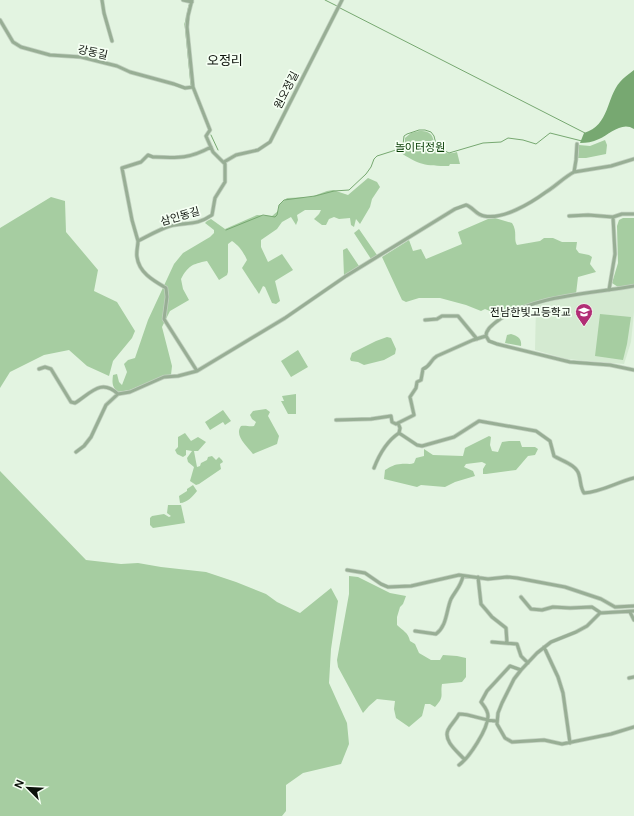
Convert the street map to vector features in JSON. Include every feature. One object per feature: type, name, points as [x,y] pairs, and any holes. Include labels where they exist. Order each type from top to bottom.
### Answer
[{"type":"street","points":[[102,0],[104,13],[112,40]]},
{"type":"street","points":[[183,0],[192,1],[187,27],[193,87],[210,130],[206,136],[213,152],[224,162]]},
{"type":"street","name":"원오정길","points":[[224,162],[236,155],[258,150],[270,142],[342,2]]},
{"type":"street","name":"강동길","points":[[0,20],[13,42],[21,47],[50,55],[81,57],[117,66],[130,72],[186,88],[193,87]]},
{"type":"street","points":[[574,172],[577,144]]},
{"type":"street","points":[[197,371],[164,319],[167,297],[166,288],[148,277],[140,267],[137,257],[138,241],[132,220],[122,168],[141,162],[148,155],[153,157],[186,157],[198,154],[211,147]]},
{"type":"street","points":[[76,452],[84,446],[91,437],[106,405],[118,394],[130,392],[164,377],[178,376],[197,371],[285,318],[346,276],[455,210],[466,205],[470,206],[477,214],[485,216],[500,215],[514,211],[534,201],[566,176],[574,172],[611,166],[634,159]]},
{"type":"street","name":"삼인동길","points":[[138,241],[168,226],[197,223],[212,215],[215,198],[225,182],[224,162]]},
{"type":"street","points":[[568,216],[596,215],[613,217],[622,214],[634,214]]},
{"type":"street","points":[[609,290],[615,254],[613,217]]},
{"type":"street","points":[[634,286],[532,304],[499,319],[487,330],[486,336],[489,341],[497,344],[570,362],[610,365],[634,370]]},
{"type":"street","points":[[425,320],[437,319],[442,316],[458,316],[477,339]]},
{"type":"street","points":[[336,420],[371,419],[391,416],[392,422],[394,424],[398,424],[414,415],[410,396],[416,388],[417,382],[422,380],[423,370],[428,367],[434,358],[486,336]]},
{"type":"street","points":[[39,369],[45,367],[50,369],[71,402],[75,403],[98,388],[105,386],[112,388],[118,394]]},
{"type":"street","points":[[399,433],[417,445],[422,446],[454,437],[479,421],[523,428],[536,431],[550,441],[554,456],[575,468],[579,473],[581,490],[584,493],[591,493],[634,478]]},
{"type":"street","points":[[398,424],[400,428],[399,433]]},
{"type":"street","points":[[374,468],[383,448],[394,436],[399,433]]},
{"type":"street","points":[[347,570],[365,573],[384,586],[388,587],[411,586],[454,576],[488,579],[511,577],[559,585],[601,599],[614,607],[634,606]]},
{"type":"street","points":[[415,631],[436,634],[439,632],[445,620],[452,597],[460,586],[463,576]]},
{"type":"street","points":[[478,577],[481,604],[492,617],[506,628],[507,643]]},
{"type":"street","points":[[521,597],[531,609],[542,610],[553,606],[592,607],[601,613],[632,611],[634,620]]},
{"type":"street","points":[[601,613],[587,626],[576,632],[554,640],[544,647],[521,670],[507,693],[498,713],[497,724],[505,738],[512,742],[544,740],[562,744],[611,734],[634,727]]},
{"type":"street","points":[[492,642],[517,644],[521,656],[528,663]]},
{"type":"street","points":[[544,647],[558,677],[563,693],[570,743]]},
{"type":"street","points":[[458,765],[480,739],[487,721],[487,713],[481,702],[487,691],[510,666],[521,670]]},
{"type":"street","points":[[629,678],[634,677]]},
{"type":"street","points":[[464,759],[450,744],[447,734],[448,730],[459,714],[466,714],[487,721],[497,721]]},
{"type":"shaded area","points":[[634,70],[634,129],[625,126],[621,127],[596,140],[580,143],[584,133],[599,124],[603,118],[612,96],[620,82]]},
{"type":"shaded area","name":"전남한빛고등학교","points":[[634,287],[634,312],[631,342],[624,364],[567,359],[535,350],[536,305],[577,295]]},
{"type":"green space","name":"놀이터정원","points":[[426,131],[430,134],[437,147],[442,151],[448,153],[457,152],[460,164],[434,166],[422,164],[398,151],[405,145],[405,138],[411,133]]},
{"type":"green space","points":[[605,140],[607,145],[606,154],[578,158],[579,145],[590,146]]},
{"type":"green space","points":[[368,178],[377,182],[380,187],[372,199],[370,207],[360,224],[356,219],[354,227],[351,225],[350,218],[339,219],[334,217],[329,219],[326,225],[322,225],[314,219],[321,210],[305,210],[297,215],[298,220],[296,225],[291,217],[282,222],[277,229],[261,240],[261,247],[268,262],[282,254],[293,270],[275,281],[280,301],[276,304],[272,303],[265,287],[263,286],[259,294],[242,268],[247,260],[241,249],[232,241],[228,244],[227,275],[219,280],[207,261],[198,263],[188,268],[181,279],[183,289],[189,300],[170,311],[162,327],[172,366],[171,375],[130,390],[118,392],[116,390],[113,385],[113,375],[117,374],[119,382],[122,385],[127,372],[124,364],[128,360],[135,358],[148,320],[174,264],[183,253],[214,233],[214,230],[205,223],[207,221],[211,219],[225,229],[257,215],[272,216],[278,211],[279,205],[287,198],[311,197],[333,190],[348,195]]},
{"type":"green space","points":[[51,197],[65,201],[66,232],[98,270],[94,291],[117,302],[135,331],[132,338],[113,361],[109,376],[87,366],[69,350],[44,355],[10,372],[0,388],[0,228]]},
{"type":"green space","points":[[495,218],[512,223],[515,229],[515,240],[517,245],[540,241],[544,238],[553,238],[562,242],[577,242],[576,249],[579,253],[592,257],[590,264],[596,272],[578,277],[576,294],[529,305],[502,316],[485,309],[481,311],[440,298],[419,298],[406,302],[402,300],[382,257],[409,240],[413,251],[421,249],[426,259],[462,244],[458,232],[488,219]]},
{"type":"green space","points":[[623,218],[634,218],[634,285],[618,287],[612,283],[618,263],[617,226],[619,220]]},
{"type":"green space","points":[[359,229],[377,255],[371,259],[354,233]]},
{"type":"green space","points":[[347,248],[359,266],[344,276],[343,250]]},
{"type":"green space","points":[[600,314],[631,317],[623,360],[595,356]]},
{"type":"green space","points":[[511,334],[519,338],[521,341],[521,346],[505,343],[507,335]]},
{"type":"green space","points":[[387,337],[391,338],[396,349],[395,354],[384,360],[364,365],[351,361],[350,359],[352,353]]},
{"type":"green space","points":[[298,350],[308,367],[291,377],[281,361]]},
{"type":"green space","points":[[296,394],[296,414],[288,414],[281,401],[284,401],[282,396]]},
{"type":"green space","points":[[266,409],[270,412],[268,416],[279,436],[277,444],[253,454],[242,441],[239,430],[241,426],[254,426],[256,422],[250,415],[253,411]]},
{"type":"green space","points":[[223,410],[231,421],[225,425],[223,422],[210,430],[205,422]]},
{"type":"green space","points":[[185,433],[191,441],[198,437],[206,442],[198,451],[194,451],[197,467],[207,460],[208,457],[212,456],[216,460],[219,457],[223,462],[220,464],[221,469],[196,485],[190,481],[194,467],[188,462],[187,458],[192,451],[186,450],[186,455],[183,457],[177,454],[175,450],[178,447],[178,437]]},
{"type":"green space","points":[[489,436],[491,437],[490,445],[492,451],[498,452],[502,442],[509,441],[520,441],[522,447],[535,447],[538,449],[535,455],[528,456],[516,470],[483,474],[483,469],[486,464],[482,462],[466,464],[464,467],[473,471],[475,476],[455,482],[445,487],[421,485],[417,487],[384,479],[385,470],[397,465],[414,463],[416,458],[424,456],[424,449],[433,455],[463,456],[465,448]]},
{"type":"green space","points":[[0,471],[86,560],[121,564],[138,563],[206,572],[266,594],[277,602],[300,613],[331,588],[338,601],[331,649],[329,683],[347,723],[349,744],[341,764],[303,773],[286,785],[286,811],[282,816],[0,816]]},
{"type":"green space","points":[[193,485],[197,491],[187,501],[180,503],[179,496]]},
{"type":"green space","points":[[168,505],[181,505],[185,523],[153,528],[150,525],[150,518],[152,516],[164,514],[169,517],[171,516],[167,513]]},
{"type":"green space","points":[[349,576],[358,577],[390,593],[406,596],[400,607],[397,617],[397,625],[407,634],[410,641],[415,644],[419,653],[431,660],[440,660],[443,655],[466,658],[466,677],[462,682],[442,684],[441,698],[435,707],[430,704],[425,704],[422,716],[409,727],[396,718],[394,709],[395,701],[377,699],[363,713],[338,667],[337,660],[349,594]]},
{"type":"waterway","points":[[325,0],[337,6]]},
{"type":"waterway","points":[[189,5],[185,24],[191,85]]},
{"type":"waterway","points":[[340,8],[585,133]]},
{"type":"waterway","points":[[193,90],[208,128]]},
{"type":"waterway","points":[[226,230],[263,215],[275,217],[277,215],[279,205],[284,200],[315,196],[334,191],[349,190],[366,174],[377,156],[399,149],[403,145],[404,136],[419,130],[431,132],[439,148],[449,153],[483,143],[501,142],[508,138],[536,144],[550,133],[582,141]]},
{"type":"waterway","points":[[211,135],[218,150]]},
{"type":"place","name":"전남한빛고등학교","points":[[584,327]]},
{"type":"district","name":"오정리","points":[[225,60]]}]
